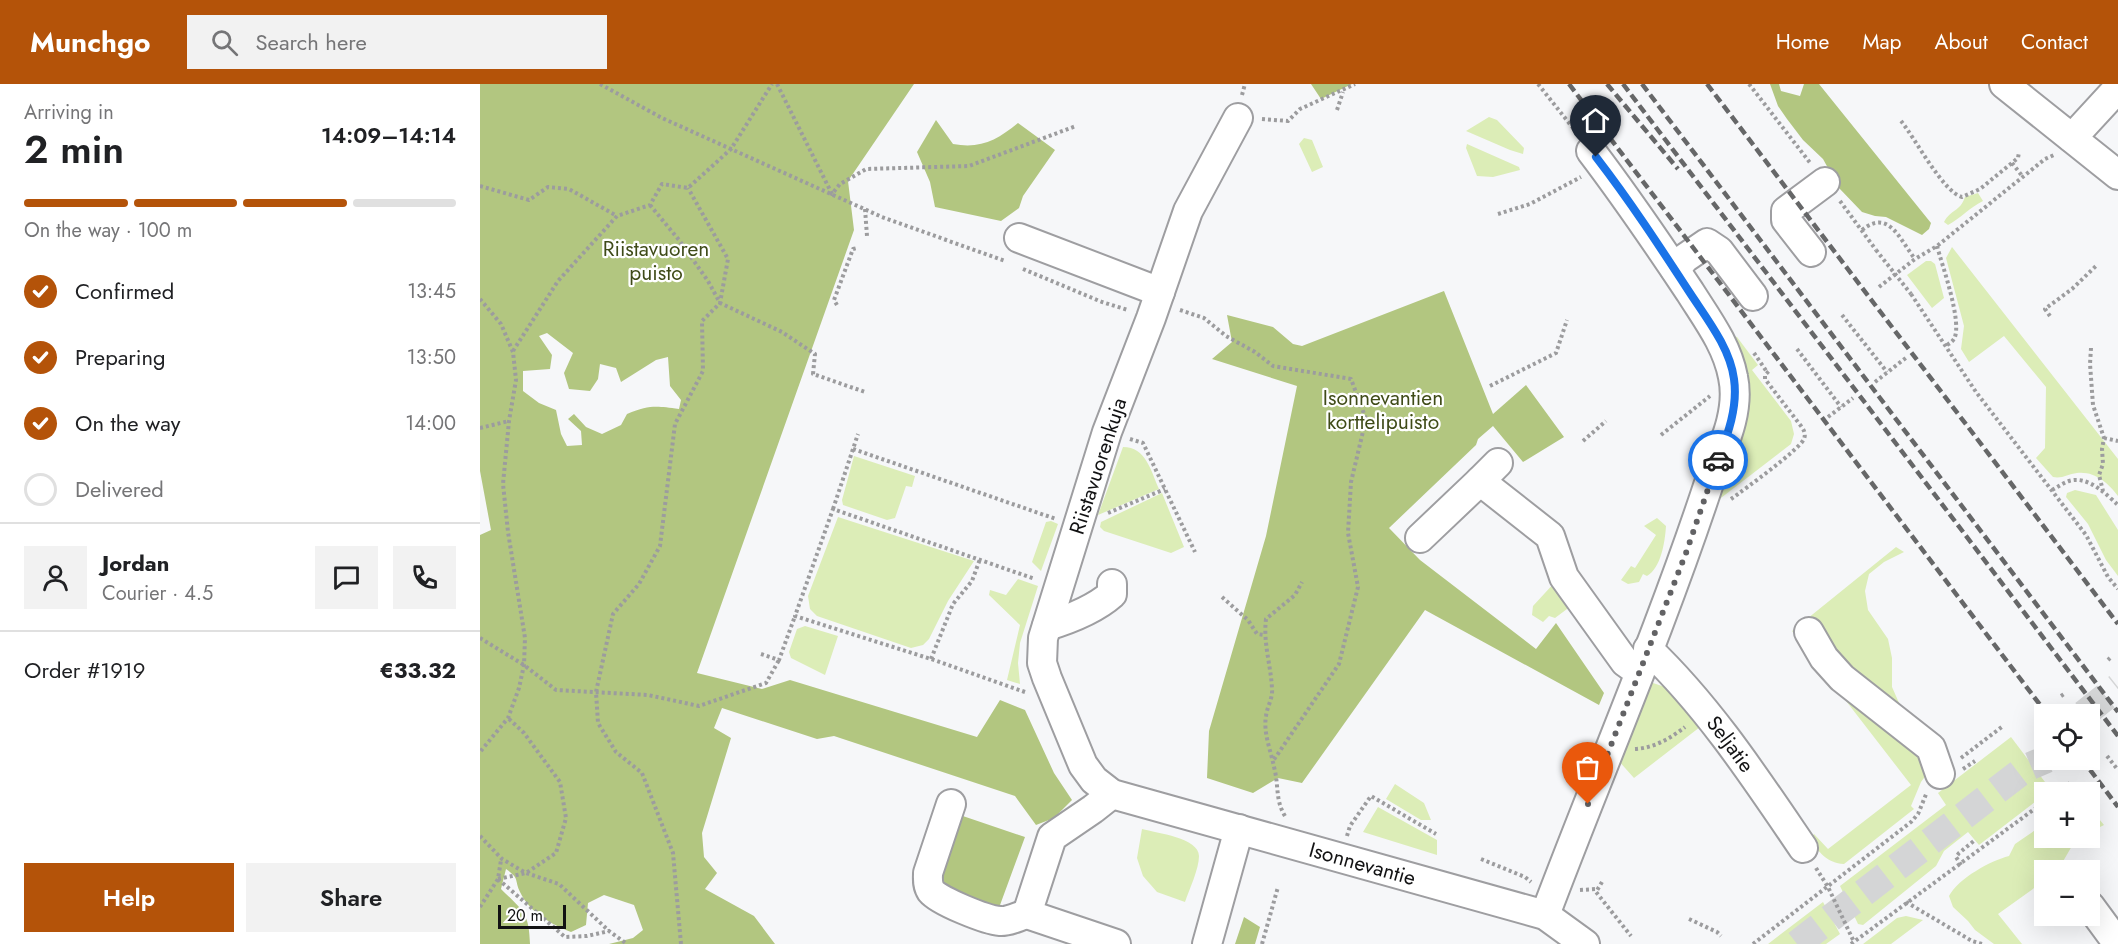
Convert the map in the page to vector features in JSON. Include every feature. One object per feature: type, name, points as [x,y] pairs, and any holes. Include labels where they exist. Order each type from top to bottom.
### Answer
[{"type":"street","points":[[2004,84],[2118,175]]},
{"type":"street","points":[[2072,138],[2118,88]]},
{"type":"street","name":"Riistavuorenkuja","points":[[1121,796],[1094,780],[1083,765],[1047,678],[1042,663],[1042,650],[1059,587],[1072,524],[1188,211],[1238,117]]},
{"type":"street","points":[[1545,915],[1699,515],[1732,417],[1735,400],[1734,378],[1716,333],[1656,239],[1591,151]]},
{"type":"street","points":[[1811,252],[1786,220],[1786,211],[1825,182]]},
{"type":"street","points":[[1019,238],[1158,297]]},
{"type":"street","points":[[1675,269],[1685,258],[1707,243],[1719,251],[1753,296]]},
{"type":"street","name":"Seljatie","points":[[1420,538],[1489,472],[1550,536],[1564,577],[1625,662],[1644,661],[1677,676],[1738,755],[1803,848]]},
{"type":"street","points":[[1047,626],[1066,620],[1103,602],[1112,594],[1112,584]]},
{"type":"street","points":[[1809,632],[1824,658],[1842,678],[1932,748],[1940,774]]},
{"type":"street","points":[[1027,914],[1052,837],[1093,809],[1121,796]]},
{"type":"street","name":"Isonnevantie","points":[[1121,796],[1545,915],[1585,944]]},
{"type":"street","points":[[951,804],[927,880],[930,889],[938,897],[1002,922],[1027,914],[1116,944]]},
{"type":"street","points":[[1207,944],[1239,829]]},
{"type":"street","points":[[2100,920],[2118,944]]},
{"type":"path","points":[[600,84],[662,118],[865,209],[1004,260],[1102,302]]},
{"type":"path","points":[[688,188],[731,149],[772,84]]},
{"type":"path","points":[[777,84],[832,194]]},
{"type":"path","points":[[1288,121],[1300,109],[1355,84]]},
{"type":"path","points":[[1538,84],[1591,151]]},
{"type":"path","points":[[1338,110],[1343,91]]},
{"type":"path","points":[[1901,122],[1918,148],[1958,196],[1962,197],[1980,189],[2018,158],[2019,152]]},
{"type":"path","points":[[832,194],[840,184],[866,169],[969,165],[1076,126]]},
{"type":"path","points":[[1879,287],[1915,259],[1937,246],[2045,159]]},
{"type":"path","points":[[2012,163],[2023,177]]},
{"type":"path","points":[[1498,214],[1530,204],[1576,179]]},
{"type":"path","points":[[513,352],[558,281],[617,216],[650,205],[662,184],[688,188]]},
{"type":"path","points":[[480,186],[529,200],[548,187],[569,189],[617,216]]},
{"type":"path","points":[[681,944],[673,853],[642,773],[616,752],[598,723],[596,692],[613,614],[639,584],[660,546],[675,424],[703,370],[702,321],[720,303],[728,259],[688,188]]},
{"type":"path","points":[[650,205],[679,240],[720,303],[782,332],[815,354],[813,374],[865,392]]},
{"type":"path","points":[[865,209],[867,236]]},
{"type":"path","points":[[1862,230],[1875,222],[1885,222],[1892,227],[1915,259]]},
{"type":"path","points":[[1937,246],[1952,301],[1956,326],[1955,338],[1947,345]]},
{"type":"path","points":[[837,305],[834,300],[853,249],[857,248]]},
{"type":"path","points":[[1876,250],[1947,345],[1976,392],[2086,536],[2118,589]]},
{"type":"path","points":[[2050,316],[2044,309],[2072,289],[2097,265]]},
{"type":"path","points":[[1158,297],[1204,318],[1226,336],[1255,352],[1273,366],[1351,379],[1366,420],[1351,482],[1348,533],[1358,587],[1339,664],[1273,761]]},
{"type":"path","points":[[480,299],[501,324],[513,352],[516,380],[509,421],[503,484],[508,532],[525,638],[524,665],[519,688],[508,718],[480,752]]},
{"type":"path","points":[[1842,315],[1887,372]]},
{"type":"path","points":[[1490,387],[1556,353],[1567,320]]},
{"type":"path","points":[[2091,348],[2093,405],[2104,438],[2103,464],[2099,475],[2103,491]]},
{"type":"path","points":[[1797,349],[1841,408]]},
{"type":"path","points":[[1875,382],[1906,357]]},
{"type":"path","points":[[1699,515],[1712,515],[1796,448],[1805,437],[1801,426],[1765,379],[1768,371],[1759,361]]},
{"type":"path","points":[[1661,435],[1710,396]]},
{"type":"path","points":[[1828,417],[1854,398]]},
{"type":"path","points":[[480,428],[509,421]]},
{"type":"path","points":[[1583,441],[1606,422]]},
{"type":"path","points":[[1107,432],[1143,443],[1195,552]]},
{"type":"path","points":[[480,638],[524,665],[556,690],[648,695],[699,706],[766,683],[779,660],[858,434]]},
{"type":"path","points":[[2104,438],[2118,441]]},
{"type":"path","points":[[853,449],[1072,524],[1165,489]]},
{"type":"path","points":[[2052,490],[2077,480],[2103,491],[2118,505]]},
{"type":"path","points":[[833,509],[1059,587]]},
{"type":"path","points":[[931,659],[953,604],[972,581],[980,559]]},
{"type":"path","points":[[1290,821],[1279,805],[1273,761],[1269,750],[1265,718],[1273,691],[1264,635],[1266,619],[1295,595],[1302,582]]},
{"type":"path","points":[[1222,597],[1248,620],[1257,634],[1264,635]]},
{"type":"path","points":[[795,616],[1032,694]]},
{"type":"path","points":[[760,654],[779,660]]},
{"type":"path","points":[[1611,744],[1633,749],[1647,748],[1675,735],[1705,713]]},
{"type":"path","points":[[498,879],[526,873],[556,853],[566,818],[560,782],[524,733],[508,718]]},
{"type":"path","points":[[1753,944],[1911,822],[1918,814],[1932,781],[2003,726]]},
{"type":"path","points":[[2107,756],[2118,770]]},
{"type":"path","points":[[1348,833],[1350,825],[1371,796],[1436,834]]},
{"type":"path","points":[[1828,887],[1852,943],[2034,810]]},
{"type":"path","points":[[480,836],[502,859],[526,873],[559,884],[609,931],[627,944]]},
{"type":"path","points":[[1961,865],[1956,857],[1975,840]]},
{"type":"path","points":[[480,907],[498,879],[502,859]]},
{"type":"path","points":[[1481,859],[1532,882]]},
{"type":"path","points":[[498,879],[565,937],[569,944]]},
{"type":"path","points":[[1602,882],[1596,892],[1631,936]]},
{"type":"path","points":[[1262,944],[1278,887]]},
{"type":"path","points":[[1575,895],[1582,889],[1597,890]]},
{"type":"path","points":[[1906,902],[1972,941],[1982,944]]},
{"type":"path","points":[[1689,919],[1721,936]]},
{"type":"path","points":[[565,937],[587,936],[609,931]]},
{"type":"green space","name":"Riistavuoren puisto","points":[[480,84],[914,84],[848,181],[854,230],[697,673],[762,689],[790,680],[977,737],[1000,700],[1025,710],[1054,773],[1072,800],[1054,818],[1036,825],[1015,796],[834,736],[817,739],[722,708],[714,728],[731,738],[702,833],[704,857],[717,873],[705,889],[754,916],[775,944],[609,944],[633,938],[643,930],[634,905],[604,895],[588,903],[586,925],[571,932],[535,912],[520,892],[515,877],[506,869],[501,889],[515,902],[526,918],[530,944],[480,944],[480,535],[491,530],[480,471]],"holes":[[[547,333],[573,353],[564,373],[569,389],[590,391],[598,379],[600,364],[616,368],[621,382],[656,360],[668,357],[670,386],[681,400],[679,409],[653,407],[635,411],[627,414],[621,425],[602,434],[586,427],[574,414],[568,419],[581,431],[582,445],[567,446],[561,434],[556,410],[539,403],[523,391],[523,371],[550,369],[552,355],[539,336]]]},
{"type":"green space","points":[[1311,84],[1352,84],[1321,99]]},
{"type":"green space","points":[[1770,84],[1779,84],[1781,91],[1800,96],[1804,84],[1819,84],[1931,223],[1929,229],[1922,235],[1886,217],[1862,212],[1839,188],[1823,159],[1803,140],[1787,119],[1778,106]]},
{"type":"green space","points":[[1489,117],[1497,120],[1524,148],[1523,154],[1466,131]]},
{"type":"green space","points":[[936,120],[953,144],[972,145],[988,142],[1018,123],[1055,150],[1023,196],[1019,208],[1001,221],[935,207],[930,182],[917,152]]},
{"type":"green space","points":[[1304,138],[1312,140],[1323,167],[1312,172],[1299,144]]},
{"type":"green space","points":[[1467,144],[1519,167],[1520,170],[1493,177],[1477,176],[1466,148]]},
{"type":"green space","points":[[1978,193],[1983,201],[1948,225],[1944,222],[1961,205],[1965,197]]},
{"type":"green space","points":[[1952,247],[2118,459],[2118,496],[2105,482],[2090,474],[2077,473],[2053,477],[2036,458],[2045,448],[2046,387],[2004,336],[1969,362],[1961,349],[1964,326],[1946,258]]},
{"type":"green space","points":[[1926,261],[1935,264],[1944,298],[1932,308],[1907,275]]},
{"type":"green space","name":"Isonnevantien korttelipuisto","points":[[1444,291],[1493,414],[1526,385],[1564,437],[1523,462],[1493,426],[1389,528],[1420,560],[1536,649],[1556,623],[1604,693],[1599,705],[1425,610],[1302,783],[1278,778],[1253,793],[1207,778],[1209,731],[1266,536],[1297,386],[1212,359],[1232,342],[1227,315],[1273,327],[1293,344],[1302,346]]},
{"type":"green space","points":[[1728,334],[1737,337],[1758,365],[1752,370],[1791,421],[1794,434],[1791,444],[1717,501]]},
{"type":"green space","points":[[1123,447],[1137,451],[1147,461],[1159,489],[1098,515]]},
{"type":"green space","points":[[854,456],[915,476],[912,487],[906,486],[895,518],[887,520],[843,505],[842,500]]},
{"type":"green space","points":[[2075,490],[2096,495],[2118,530],[2118,576],[2106,560],[2088,524],[2066,497],[2067,493]]},
{"type":"green space","points":[[1162,493],[1184,547],[1171,553],[1104,531],[1100,527],[1101,522]]},
{"type":"green space","points":[[838,517],[974,561],[948,601],[929,639],[923,645],[911,648],[817,616],[810,609],[808,596]]},
{"type":"green space","points":[[1657,518],[1666,526],[1659,561],[1652,572],[1647,576],[1643,574],[1639,582],[1628,584],[1621,580],[1631,566],[1635,568],[1656,535],[1644,526]]},
{"type":"green space","points":[[1051,521],[1058,524],[1041,571],[1032,562],[1046,522]]},
{"type":"green space","points":[[1896,547],[1904,552],[1884,562],[1869,574],[1865,591],[1868,610],[1888,639],[1892,658],[1892,687],[1922,755],[1922,770],[1929,771],[1921,782],[1911,806],[1914,809],[1844,864],[1838,863],[1828,859],[1817,849],[1810,840],[1814,834],[1828,849],[1911,785],[1792,631]]},
{"type":"green space","points":[[1018,579],[1038,586],[1020,643],[1018,663],[1020,684],[1007,680],[1020,625],[989,595],[990,590],[1006,595]]},
{"type":"green space","points":[[1556,581],[1570,601],[1567,609],[1555,618],[1549,616],[1543,622],[1532,615],[1533,606]]},
{"type":"green space","points":[[805,626],[838,636],[825,675],[791,658],[789,652],[797,629]]},
{"type":"green space","points":[[1647,681],[1671,689],[1700,727],[1634,778],[1617,759]]},
{"type":"green space","points":[[2011,737],[2045,782],[2034,782],[2034,803],[1979,845],[1968,832],[1944,851],[1936,866],[1863,925],[1858,924],[1840,886],[1946,805],[1938,793]]},
{"type":"green space","points":[[1395,784],[1424,803],[1431,820],[1421,820],[1386,799]]},
{"type":"green space","points":[[1378,807],[1437,840],[1437,855],[1363,832]]},
{"type":"green space","points":[[954,813],[1025,837],[996,916],[934,884]]},
{"type":"green space","points":[[1142,829],[1176,837],[1197,850],[1199,856],[1197,867],[1185,902],[1157,892],[1143,876],[1137,858]]},
{"type":"green space","points":[[2034,831],[2034,848],[2071,848],[2064,860],[2034,860],[2034,888],[1998,914],[2022,944],[1994,944],[1975,930],[1953,907],[1949,896],[1960,883],[1976,871],[2009,856],[2015,844]]},
{"type":"green space","points":[[1823,902],[1840,934],[1826,944],[1768,944]]},
{"type":"green space","points":[[1906,916],[1923,920],[1891,944],[1863,944],[1897,918]]},
{"type":"green space","points":[[1244,917],[1260,927],[1255,944],[1235,944]]},
{"type":"tunnel","points":[[2097,704],[2118,687]]},
{"type":"tunnel","points":[[1797,944],[2026,768],[2034,765]]},
{"type":"railway","points":[[1569,84],[2039,704]]},
{"type":"railway","points":[[1607,84],[1678,169]]},
{"type":"railway","points":[[1623,84],[2118,736]]},
{"type":"railway","points":[[1642,84],[2118,712]]},
{"type":"railway","points":[[1707,84],[2118,624]]},
{"type":"railway","points":[[2090,770],[2118,807]]},
{"type":"way so far","points":[[1588,804],[1686,553],[1718,460]]},
{"type":"route","points":[[1596,157],[1656,239],[1716,333],[1727,356],[1734,378],[1735,400],[1718,460]]}]
